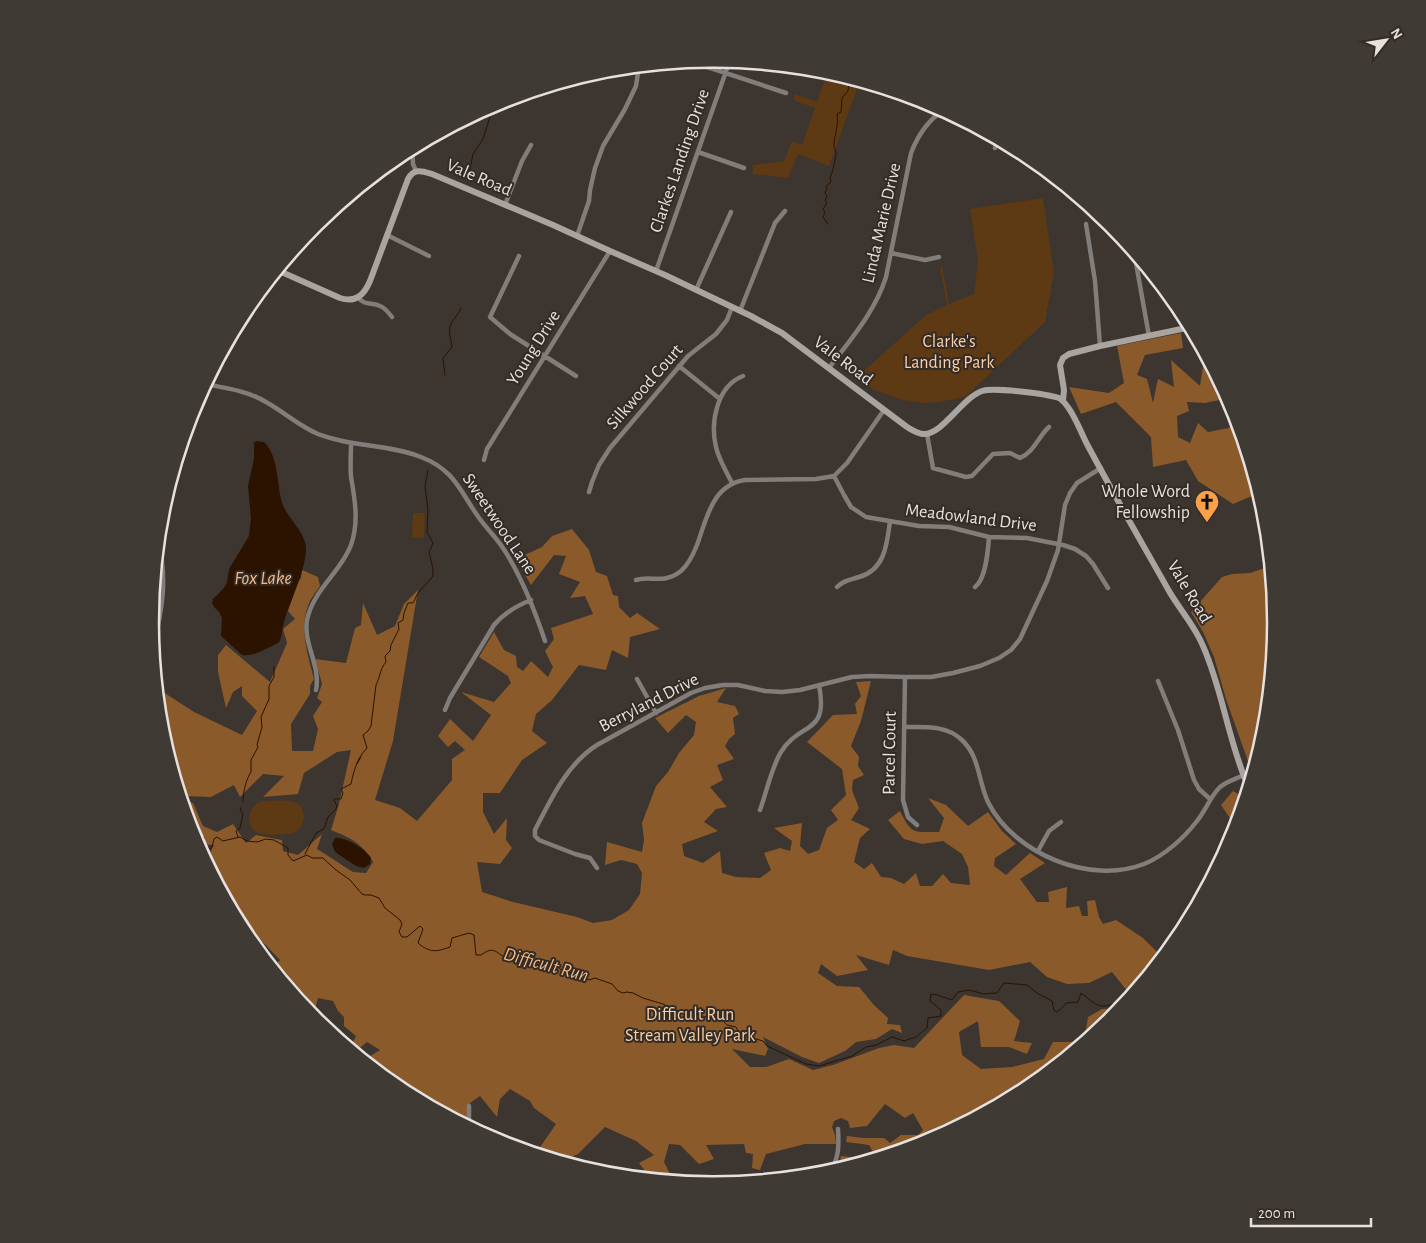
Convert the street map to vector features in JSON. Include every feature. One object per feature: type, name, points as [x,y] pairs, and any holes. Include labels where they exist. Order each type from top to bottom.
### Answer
[{"type":"main road","name":"Vale Road","points":[[416,171],[432,174],[577,236],[740,311],[782,333],[884,410],[913,430],[921,434],[927,434]]},
{"type":"main road","points":[[282,272],[340,298],[350,300],[358,298],[366,289],[408,179],[416,171]]},
{"type":"main road","points":[[927,434],[940,427],[968,400],[982,391],[997,390],[1052,396],[1063,401],[1064,390],[1060,369],[1061,361],[1069,354],[1183,329]]},
{"type":"main road","name":"Vale Road","points":[[1063,401],[1171,593],[1204,647],[1244,775]]},
{"type":"street","points":[[711,68],[786,93]]},
{"type":"street","name":"Clarkes Landing Drive","points":[[656,271],[727,68]]},
{"type":"street","points":[[577,236],[589,201],[595,168],[603,146],[636,86],[638,72]]},
{"type":"street","name":"Linda Marie Drive","points":[[829,368],[875,303],[886,277],[915,144],[929,122],[937,116]]},
{"type":"street","points":[[505,205],[522,161],[531,145]]},
{"type":"street","points":[[698,152],[744,168]]},
{"type":"street","points":[[413,156],[416,171]]},
{"type":"street","points":[[740,311],[775,223],[785,211]]},
{"type":"street","points":[[696,290],[731,212]]},
{"type":"street","points":[[1086,224],[1095,281],[1100,346]]},
{"type":"street","points":[[387,235],[429,256]]},
{"type":"street","name":"Young Drive","points":[[484,460],[487,449],[610,252]]},
{"type":"street","points":[[891,253],[925,260],[938,257]]},
{"type":"street","points":[[519,256],[490,317],[510,334],[576,376]]},
{"type":"street","points":[[1136,263],[1149,336]]},
{"type":"street","points":[[358,298],[366,304],[381,306],[392,317]]},
{"type":"street","name":"Silkwood Court","points":[[589,492],[604,456],[679,366],[694,351],[716,334],[732,307]]},
{"type":"street","points":[[679,366],[720,399]]},
{"type":"street","points":[[732,483],[715,445],[714,425],[720,399],[731,383],[743,376]]},
{"type":"street","name":"Sweetwood Lane","points":[[212,385],[232,389],[258,398],[310,430],[329,438],[401,450],[428,460],[446,471],[458,485],[514,566],[531,600],[545,641]]},
{"type":"street","points":[[636,580],[667,578],[674,576],[683,569],[691,559],[714,500],[721,491],[732,483],[752,479],[816,480],[834,476],[846,463],[884,410]]},
{"type":"street","points":[[927,434],[933,468],[966,478],[972,476],[993,454],[1010,453],[1020,458],[1023,457],[1034,447],[1041,435],[1049,427]]},
{"type":"street","points":[[316,690],[317,680],[307,638],[307,620],[315,599],[344,560],[354,534],[356,505],[351,473],[352,443]]},
{"type":"street","name":"Berryland Drive","points":[[597,868],[590,858],[585,855],[575,854],[539,840],[536,836],[536,830],[562,782],[580,758],[597,746],[691,693],[714,686],[731,684],[765,691],[782,692],[800,690],[852,677],[931,677],[980,666],[999,658],[1016,644],[1024,633],[1047,581],[1059,544],[1065,505],[1070,493],[1077,483],[1100,468]]},
{"type":"street","name":"Meadowland Drive","points":[[834,476],[848,502],[856,511],[866,517],[919,526],[959,529],[990,537],[1016,537],[1059,544],[1075,549],[1086,556],[1108,588]]},
{"type":"street","points":[[837,587],[844,581],[866,575],[879,564],[886,549],[890,521]]},
{"type":"street","points":[[975,587],[983,576],[990,537]]},
{"type":"street","points":[[159,622],[164,593],[162,563]]},
{"type":"street","points":[[445,710],[453,692],[494,625],[507,612],[531,600]]},
{"type":"street","name":"Parcel Court","points":[[906,678],[903,800],[908,817],[917,826]]},
{"type":"street","points":[[637,679],[656,713]]},
{"type":"street","points":[[1158,681],[1178,730],[1194,780],[1210,799]]},
{"type":"street","points":[[760,810],[780,752],[790,741],[813,725],[820,715],[822,703],[819,685]]},
{"type":"street","points":[[905,727],[938,728],[951,732],[961,739],[971,751],[986,797],[993,811],[1003,824],[1015,836],[1038,851],[1061,863],[1083,868],[1106,870],[1136,866],[1156,857],[1180,839],[1198,821],[1210,799],[1224,784],[1244,775]]},
{"type":"street","points":[[1038,851],[1049,831],[1061,822]]},
{"type":"street","points":[[468,1106],[469,1118]]},
{"type":"street","points":[[836,1162],[839,1151],[838,1130]]},
{"type":"green space","points":[[825,79],[858,87],[829,166],[798,154],[788,178],[752,174],[752,165],[784,161],[792,141],[802,145],[815,108],[793,100],[795,94],[817,102]]},
{"type":"green space","name":"Clarke's Landing Park","points":[[1043,198],[1054,272],[1045,322],[965,397],[924,403],[903,400],[874,390],[855,379],[926,315],[947,305],[940,267],[942,266],[949,304],[974,294],[978,261],[970,209]]},
{"type":"green space","points":[[1181,333],[1183,348],[1145,355],[1137,375],[1147,379],[1153,403],[1158,379],[1174,387],[1171,360],[1200,386],[1203,364],[1221,400],[1205,403],[1187,402],[1189,411],[1177,416],[1178,437],[1190,443],[1198,423],[1208,432],[1229,428],[1231,425],[1238,443],[1252,496],[1233,504],[1198,481],[1186,460],[1153,467],[1151,437],[1116,402],[1081,414],[1069,387],[1109,393],[1124,383],[1117,346]]},
{"type":"green space","points":[[413,513],[425,513],[424,538],[412,537]]},
{"type":"green space","name":"Difficult Run Stream Valley Park","points":[[572,529],[589,550],[596,572],[607,576],[613,595],[618,596],[619,607],[630,618],[637,613],[660,629],[630,637],[628,658],[612,650],[606,670],[579,665],[552,700],[536,714],[532,731],[547,743],[522,760],[500,793],[483,793],[483,812],[494,834],[507,818],[506,840],[512,848],[500,864],[477,862],[482,892],[593,923],[612,920],[629,910],[640,894],[642,873],[637,864],[621,860],[605,865],[607,842],[642,852],[644,840],[642,823],[656,786],[694,735],[696,722],[686,715],[668,733],[655,718],[699,696],[726,688],[717,702],[735,706],[739,714],[733,718],[735,734],[725,746],[734,759],[717,765],[723,780],[710,787],[727,807],[716,809],[704,822],[718,831],[682,844],[684,856],[703,863],[720,851],[722,873],[736,877],[760,878],[771,870],[764,853],[780,848],[790,851],[792,841],[774,828],[802,823],[800,846],[808,854],[819,850],[827,828],[838,820],[831,810],[846,795],[842,769],[807,742],[833,715],[857,714],[855,704],[861,696],[856,682],[871,681],[861,721],[851,746],[859,757],[858,766],[864,775],[853,780],[852,790],[859,808],[851,820],[870,829],[860,838],[854,862],[864,869],[872,863],[881,877],[891,878],[904,884],[916,873],[920,886],[932,886],[943,874],[951,883],[970,885],[968,867],[962,854],[943,841],[922,844],[904,839],[888,820],[900,811],[907,824],[914,831],[939,832],[944,818],[928,798],[946,805],[968,826],[988,812],[1002,831],[1016,844],[995,858],[994,866],[1006,875],[1030,853],[1045,863],[1020,879],[1037,902],[1049,902],[1048,892],[1067,887],[1066,908],[1079,906],[1082,916],[1088,916],[1087,901],[1095,900],[1099,917],[1103,924],[1116,920],[1143,938],[1158,953],[1127,990],[1112,972],[1089,983],[1067,984],[1047,977],[1030,962],[989,970],[907,956],[893,950],[889,965],[856,955],[868,970],[837,976],[821,964],[818,973],[837,986],[859,987],[888,1018],[887,1024],[900,1025],[902,1033],[892,1029],[876,1039],[856,1042],[845,1051],[819,1063],[802,1057],[763,1037],[768,1049],[765,1056],[732,1049],[750,1067],[766,1067],[789,1059],[813,1070],[833,1065],[879,1048],[894,1045],[914,1048],[964,995],[999,1001],[1020,1021],[1014,1041],[1032,1043],[1027,1054],[1009,1047],[981,1047],[978,1021],[959,1032],[962,1055],[981,1069],[1012,1067],[1044,1059],[1053,1042],[1073,1042],[1021,1082],[990,1101],[925,1133],[873,1152],[869,1145],[846,1142],[847,1136],[884,1138],[890,1143],[901,1135],[918,1135],[923,1130],[913,1113],[905,1118],[885,1104],[867,1126],[850,1128],[848,1121],[841,1118],[834,1121],[832,1127],[836,1144],[805,1144],[766,1154],[760,1170],[752,1168],[753,1154],[746,1153],[744,1144],[706,1145],[714,1159],[699,1164],[680,1145],[669,1144],[664,1162],[670,1173],[645,1171],[639,1163],[654,1155],[636,1141],[605,1127],[578,1154],[571,1157],[540,1148],[556,1124],[534,1108],[530,1101],[510,1089],[500,1099],[497,1117],[480,1096],[470,1103],[467,1118],[405,1082],[370,1056],[380,1050],[367,1042],[360,1048],[353,1042],[356,1036],[344,1026],[344,1017],[338,1011],[333,1001],[318,998],[316,1007],[277,964],[280,960],[252,929],[216,867],[210,853],[214,845],[206,844],[188,801],[193,803],[203,826],[217,832],[233,824],[246,843],[256,835],[282,840],[283,851],[298,855],[322,834],[317,849],[353,872],[366,873],[373,862],[365,850],[350,839],[331,830],[351,750],[337,752],[304,773],[298,794],[263,797],[284,776],[263,774],[240,797],[234,785],[211,797],[187,796],[170,730],[164,692],[194,712],[242,735],[257,711],[242,696],[242,686],[233,692],[226,708],[218,672],[218,655],[226,645],[270,682],[287,643],[283,629],[295,619],[288,611],[297,584],[301,578],[302,570],[318,577],[320,586],[309,603],[305,615],[305,642],[314,679],[310,686],[310,694],[291,724],[292,751],[313,751],[318,729],[313,716],[322,702],[317,698],[322,684],[315,659],[346,663],[355,628],[361,625],[363,603],[377,635],[395,626],[404,604],[418,590],[393,741],[375,800],[400,808],[417,821],[452,780],[452,759],[465,750],[455,741],[448,747],[438,736],[450,719],[473,741],[491,715],[461,692],[494,702],[511,683],[508,676],[479,657],[494,632],[504,650],[516,656],[517,667],[523,671],[531,661],[548,677],[553,667],[545,651],[554,639],[551,628],[593,614],[585,596],[570,598],[580,582],[559,574],[566,556],[554,555],[531,585],[516,559],[542,547],[552,536]]},
{"type":"green space","points":[[1264,568],[1266,585],[1266,658],[1256,730],[1249,763],[1226,699],[1214,657],[1203,632],[1191,612],[1222,577],[1232,574],[1250,573]]},
{"type":"green space","points":[[1233,791],[1239,795],[1231,819],[1221,805]]},
{"type":"green space","points":[[262,801],[297,803],[301,807],[304,817],[301,827],[298,831],[287,834],[267,835],[256,832],[252,829],[249,820],[251,810]]},
{"type":"green space","points":[[1102,1009],[1109,1009],[1086,1031],[1088,1017]]},
{"type":"green space","points":[[841,1156],[854,1157],[840,1161]]},
{"type":"water","name":"Fox Lake","points":[[256,441],[264,442],[269,447],[276,469],[283,505],[303,536],[306,550],[302,570],[284,622],[280,641],[260,652],[242,655],[221,636],[222,618],[212,603],[213,599],[227,583],[229,569],[249,536],[251,518],[248,486],[254,459],[254,443]]},
{"type":"water","points":[[335,838],[344,839],[360,847],[371,858],[370,864],[364,868],[356,866],[335,852],[332,844]]},
{"type":"waterway","points":[[828,224],[823,217],[825,212],[823,209],[827,203],[825,201],[827,196],[825,193],[826,186],[831,182],[830,177],[836,154],[834,146],[837,114],[841,112],[842,98],[848,91],[849,84]]},
{"type":"waterway","points":[[469,175],[473,154],[483,139],[491,115]]},
{"type":"waterway","points":[[445,375],[443,358],[452,347],[450,328],[461,308]]},
{"type":"waterway","points":[[305,854],[316,833],[324,829],[328,817],[336,809],[337,806],[334,800],[341,799],[343,793],[341,789],[351,784],[356,764],[367,748],[363,735],[371,726],[376,685],[382,667],[386,662],[385,656],[390,651],[399,629],[398,623],[403,620],[408,603],[413,603],[418,593],[433,576],[429,552],[433,543],[427,532],[428,510],[425,486],[428,470]]},
{"type":"waterway","points":[[243,802],[245,786],[251,772],[251,760],[258,747],[262,727],[261,717],[269,699],[269,686],[274,677],[274,667]]},
{"type":"waterway","points":[[357,764],[361,757]]},
{"type":"waterway","points":[[238,837],[236,831],[240,828],[243,814],[240,810],[241,808]]},
{"type":"waterway","name":"Difficult Run","points":[[202,837],[205,842]]},
{"type":"waterway","name":"Difficult Run","points":[[206,845],[210,849],[214,839],[217,837],[223,841],[240,837],[247,841],[257,842],[266,839],[274,840],[288,848],[288,855],[293,861],[307,855],[312,858],[323,858],[350,880],[362,894],[379,898],[385,908],[400,920],[402,924],[399,932],[402,937],[407,937],[420,926],[423,929],[418,943],[426,949],[437,951],[450,947],[452,938],[469,933],[474,935],[476,955],[492,950],[508,959],[517,957],[526,963],[554,964],[561,970],[571,969],[589,980],[595,978],[612,984],[618,991],[633,993],[675,1010],[703,1017],[714,1016],[720,1018],[727,1025],[736,1027],[740,1034],[763,1041],[767,1046],[806,1064],[819,1066],[852,1056],[866,1047],[876,1045],[892,1037],[904,1041],[916,1037],[927,1028],[928,1018],[941,1016],[941,1010],[930,1001],[931,994],[952,1000],[958,992],[969,990],[984,994],[997,993],[1004,983],[1027,985],[1052,1001],[1054,1010],[1057,1012],[1067,1003],[1078,1002],[1081,993],[1098,1005],[1106,1006],[1114,1003]]},
{"type":"place","name":"Whole Word Fellowship","points":[[1207,523]]}]
